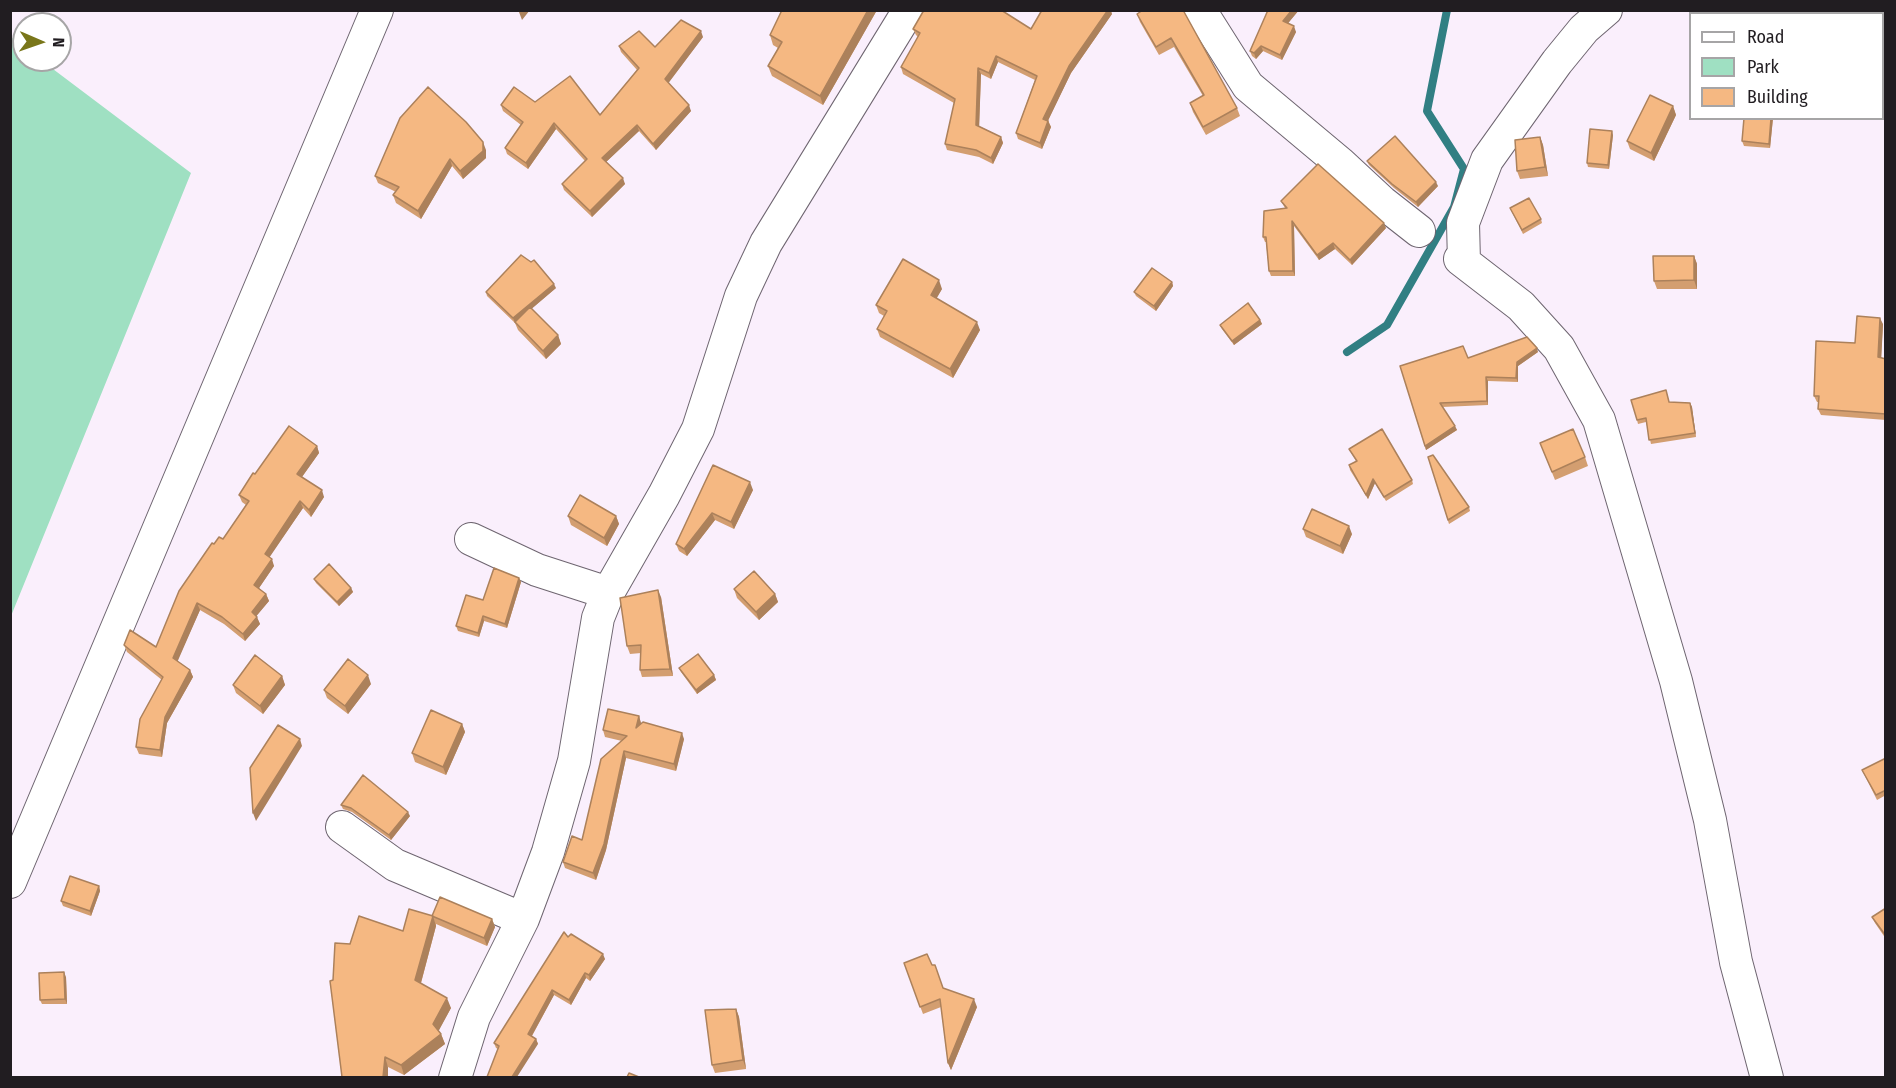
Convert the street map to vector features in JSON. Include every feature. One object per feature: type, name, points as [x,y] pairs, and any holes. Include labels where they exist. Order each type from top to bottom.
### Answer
[{"type":"street","points":[[10,882],[377,10]]},
{"type":"street","points":[[455,1077],[474,1017],[523,919],[548,852],[574,761],[598,618],[608,593],[664,495],[698,429],[741,296],[766,243],[909,10]]},
{"type":"street","points":[[1200,10],[1248,86],[1340,163],[1382,202],[1419,231]]},
{"type":"street","points":[[1606,10],[1584,29],[1557,62],[1487,160],[1463,223],[1462,261],[1521,306],[1559,348],[1599,420],[1676,681],[1710,820],[1736,962],[1767,1077]]},
{"type":"street","points":[[471,539],[537,570],[608,593]]},
{"type":"street","points":[[342,827],[395,865],[523,919]]},
{"type":"green space","points":[[11,37],[12,72],[57,72],[191,173],[11,616]]},
{"type":"building","points":[[782,10],[868,10],[820,96],[768,66],[782,42],[770,35]]},
{"type":"building","points":[[924,10],[1001,10],[1031,29],[1042,10],[1108,10],[1069,66],[1043,119],[1048,121],[1040,143],[1016,133],[1037,76],[996,56],[989,73],[978,68],[976,125],[1001,137],[991,158],[976,150],[945,144],[955,99],[901,67],[920,33],[913,29]]},
{"type":"building","points":[[1143,10],[1183,10],[1237,108],[1203,127],[1190,103],[1204,95],[1171,38],[1156,47],[1137,14]]},
{"type":"building","points":[[1268,10],[1292,10],[1283,21],[1294,26],[1280,55],[1261,46],[1254,53],[1250,51]]},
{"type":"building","points":[[681,20],[701,31],[665,79],[689,105],[653,144],[637,125],[602,158],[623,178],[590,211],[562,184],[587,159],[554,123],[526,163],[505,148],[523,122],[501,105],[514,87],[535,102],[570,76],[600,115],[639,68],[619,46],[639,31],[655,47]]},
{"type":"building","points":[[428,87],[466,122],[483,142],[483,151],[460,171],[450,159],[418,211],[393,195],[399,187],[375,176],[400,118]]},
{"type":"building","points":[[1650,95],[1673,106],[1651,153],[1627,141]]},
{"type":"building","points":[[1744,120],[1771,120],[1769,144],[1742,141]]},
{"type":"building","points":[[1590,129],[1612,131],[1608,165],[1587,163]]},
{"type":"building","points":[[1395,136],[1436,182],[1416,202],[1367,161]]},
{"type":"building","points":[[1540,137],[1545,167],[1517,171],[1515,140]]},
{"type":"building","points":[[1318,164],[1384,223],[1350,260],[1333,243],[1317,255],[1292,221],[1293,271],[1269,271],[1266,237],[1263,237],[1264,211],[1287,208],[1281,201]]},
{"type":"building","points":[[1529,198],[1541,219],[1522,230],[1510,208]]},
{"type":"building","points":[[521,255],[531,262],[534,260],[554,284],[513,318],[486,292]]},
{"type":"building","points":[[1653,256],[1694,256],[1694,280],[1654,281]]},
{"type":"building","points":[[903,259],[939,280],[931,295],[977,322],[950,369],[877,329],[887,311],[876,305]]},
{"type":"building","points":[[1152,268],[1172,282],[1154,306],[1134,292]]},
{"type":"building","points":[[1248,303],[1260,320],[1232,341],[1220,325]]},
{"type":"building","points":[[530,307],[558,335],[543,351],[515,322]]},
{"type":"building","points":[[1857,316],[1880,318],[1878,357],[1886,359],[1886,414],[1818,409],[1819,396],[1814,396],[1816,341],[1855,343]]},
{"type":"building","points":[[1527,337],[1537,348],[1517,362],[1516,378],[1486,377],[1487,401],[1440,403],[1455,426],[1425,446],[1400,366],[1463,346],[1468,358]]},
{"type":"building","points":[[1666,390],[1669,402],[1690,403],[1695,433],[1649,440],[1646,418],[1637,420],[1631,400]]},
{"type":"building","points":[[289,426],[317,446],[297,474],[322,490],[309,510],[300,501],[265,554],[272,559],[254,585],[266,594],[252,612],[257,617],[243,634],[222,617],[197,603],[173,658],[190,670],[165,717],[160,750],[136,747],[140,719],[163,677],[124,645],[130,630],[156,647],[179,591],[212,543],[214,544],[219,537],[223,539],[249,501],[239,495]]},
{"type":"building","points":[[1382,429],[1412,480],[1384,497],[1373,479],[1366,495],[1349,465],[1357,461],[1349,449]]},
{"type":"building","points":[[1573,429],[1585,457],[1552,472],[1540,443]]},
{"type":"building","points":[[1433,455],[1469,507],[1448,520],[1428,457]]},
{"type":"building","points":[[713,465],[750,482],[731,522],[712,513],[684,549],[676,544]]},
{"type":"building","points":[[580,495],[616,516],[604,538],[568,516]]},
{"type":"building","points":[[1312,509],[1349,526],[1340,546],[1303,529]]},
{"type":"building","points":[[329,564],[351,588],[337,602],[314,579]]},
{"type":"building","points":[[494,568],[519,578],[505,624],[483,616],[478,633],[456,626],[466,595],[483,600]]},
{"type":"building","points":[[754,571],[775,594],[756,612],[734,589]]},
{"type":"building","points":[[658,590],[670,669],[640,670],[641,645],[627,646],[620,598]]},
{"type":"building","points":[[698,654],[714,675],[696,690],[679,668]]},
{"type":"building","points":[[255,655],[282,676],[260,706],[233,685]]},
{"type":"building","points":[[348,659],[368,675],[345,706],[324,690]]},
{"type":"building","points":[[608,709],[639,716],[636,728],[643,722],[682,733],[674,764],[624,751],[604,844],[593,873],[563,862],[572,836],[582,840],[601,759],[627,736],[603,730]]},
{"type":"building","points":[[431,710],[462,724],[443,767],[412,753]]},
{"type":"building","points":[[278,725],[300,739],[253,813],[250,768]]},
{"type":"building","points":[[1886,758],[1886,790],[1876,795],[1862,770]]},
{"type":"building","points":[[363,775],[408,812],[389,835],[351,808],[341,805]]},
{"type":"building","points":[[70,876],[99,886],[90,911],[61,901]]},
{"type":"building","points":[[440,897],[492,919],[484,938],[432,916]]},
{"type":"building","points":[[1886,908],[1886,936],[1872,917]]},
{"type":"building","points":[[409,909],[433,916],[415,980],[447,998],[433,1024],[441,1034],[401,1065],[385,1057],[383,1077],[342,1077],[330,981],[333,980],[335,943],[350,944],[359,916],[403,931]]},
{"type":"building","points":[[564,932],[568,937],[571,934],[603,954],[589,975],[585,973],[569,1000],[552,990],[528,1034],[536,1039],[512,1077],[487,1077],[499,1046],[494,1043]]},
{"type":"building","points":[[927,954],[932,965],[935,965],[943,988],[974,999],[948,1063],[940,999],[920,1007],[904,963]]},
{"type":"building","points":[[64,972],[65,999],[40,1000],[39,973]]},
{"type":"building","points":[[736,1009],[743,1060],[712,1065],[705,1010]]},
{"type":"building","points":[[629,1073],[639,1077],[627,1077]]},
{"type":"waterway","points":[[1347,352],[1387,325],[1454,207],[1464,169],[1427,111],[1447,10]]}]
